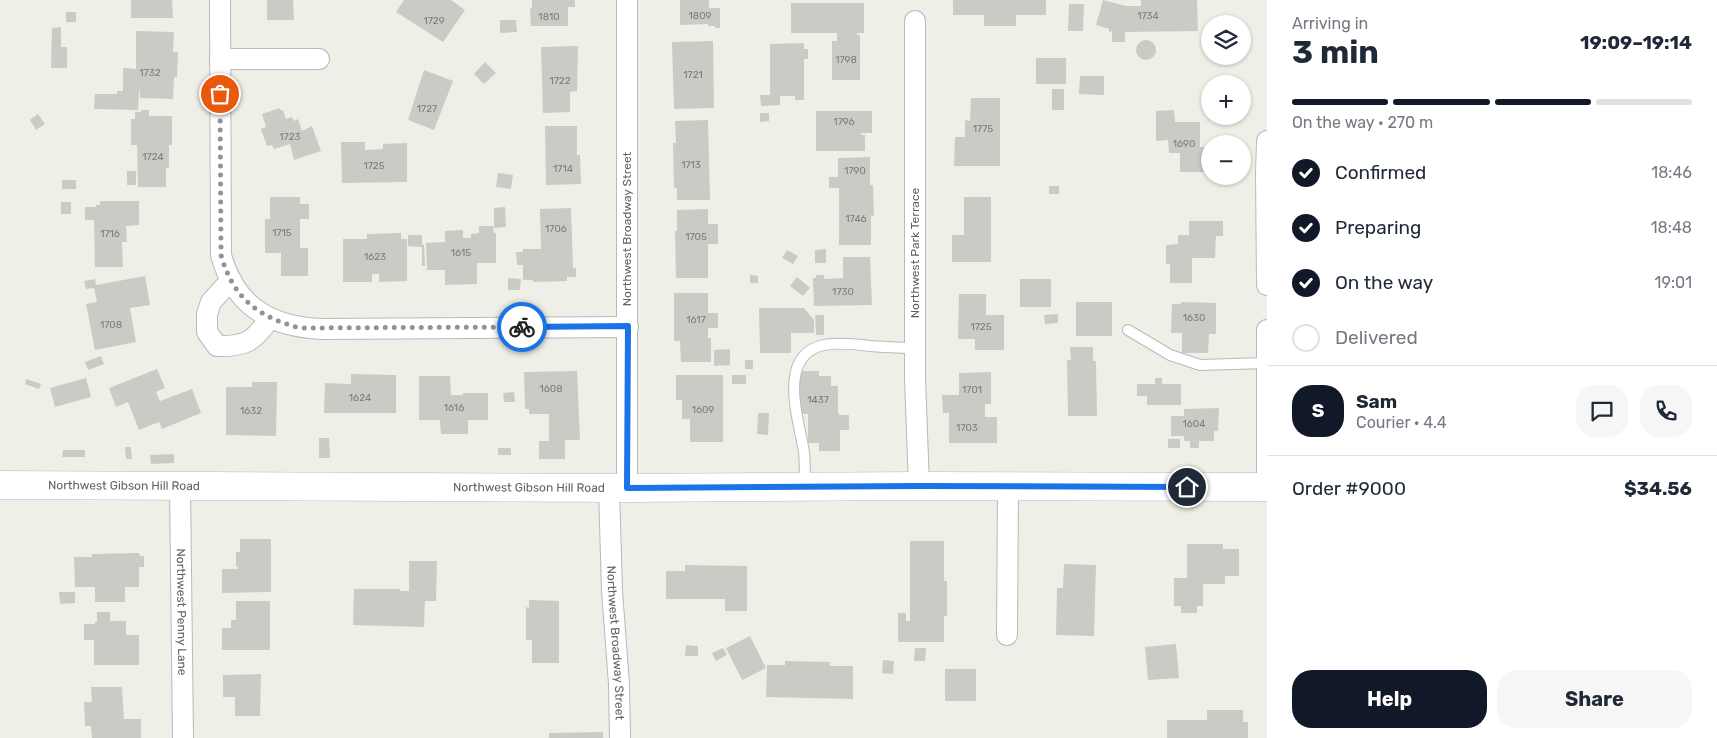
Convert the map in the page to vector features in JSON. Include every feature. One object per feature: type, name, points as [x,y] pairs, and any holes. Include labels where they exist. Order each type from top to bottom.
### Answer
[{"type":"main road","name":"Northwest Gibson Hill Road","points":[[0,485],[618,488],[919,486],[1267,487]]},
{"type":"street","points":[[220,0],[221,255],[231,280],[247,302],[258,311],[278,322],[300,328],[322,329],[628,326]]},
{"type":"street","name":"Northwest Broadway Street","points":[[620,738],[619,684],[612,591],[628,326],[627,0]]},
{"type":"street","name":"Northwest Park Terrace","points":[[916,21],[916,348],[919,486]]},
{"type":"street","points":[[220,59],[319,59]]},
{"type":"street","points":[[1267,141],[1267,285]]},
{"type":"street","points":[[231,280],[211,302],[207,314],[207,332],[217,346],[236,347],[257,337],[270,318]]},
{"type":"street","points":[[1267,330],[1267,487]]},
{"type":"street","name":"Northwest Penny Lane","points":[[180,486],[184,738]]},
{"type":"street","points":[[1008,486],[1008,635]]},
{"type":"lane","points":[[1128,330],[1170,355],[1200,364],[1266,364]]},
{"type":"lane","points":[[805,487],[804,454],[796,413],[794,374],[801,358],[812,350],[824,345],[845,344],[916,348]]},
{"type":"building","points":[[131,0],[172,0],[173,18],[131,18]]},
{"type":"building","points":[[267,0],[293,0],[294,20],[267,20]]},
{"type":"building","points":[[404,0],[451,0],[465,10],[443,42],[396,12]]},
{"type":"building","points":[[532,0],[575,0],[575,7],[568,7],[568,26],[531,26],[530,8],[532,8]]},
{"type":"building","points":[[680,0],[709,0],[709,8],[720,8],[720,28],[708,26],[708,24],[680,25]]},
{"type":"building","points":[[953,0],[1046,0],[1046,15],[1016,15],[1016,26],[984,26],[984,15],[953,15]]},
{"type":"building","points":[[1103,0],[1126,6],[1141,6],[1141,0],[1197,0],[1198,31],[1125,32],[1125,42],[1112,42],[1112,31],[1109,32],[1109,29],[1096,25]]},
{"type":"building","points":[[791,3],[864,3],[864,33],[857,33],[857,35],[860,35],[860,80],[832,80],[832,41],[837,41],[837,33],[791,33]]},
{"type":"building","points":[[1069,4],[1084,4],[1083,31],[1068,31]]},
{"type":"building","points":[[66,12],[76,12],[76,22],[66,22]]},
{"type":"building","points":[[500,20],[516,20],[517,32],[500,33]]},
{"type":"building","points":[[61,27],[61,47],[67,47],[67,68],[51,68],[52,28]]},
{"type":"building","points":[[136,31],[174,32],[173,52],[178,52],[177,77],[174,77],[173,99],[140,98],[139,91],[138,110],[94,109],[95,94],[117,94],[117,91],[123,91],[123,68],[136,69]]},
{"type":"building","points":[[1146,40],[1153,43],[1156,50],[1153,57],[1146,60],[1139,57],[1136,50],[1139,43]]},
{"type":"building","points":[[713,41],[714,108],[674,109],[672,42]]},
{"type":"building","points":[[804,43],[804,49],[808,49],[808,59],[804,59],[804,100],[795,100],[795,96],[780,96],[780,105],[761,106],[760,95],[770,95],[770,44]]},
{"type":"building","points":[[578,46],[577,91],[570,92],[570,112],[543,113],[541,47]]},
{"type":"building","points":[[1036,58],[1066,58],[1066,84],[1036,84]]},
{"type":"building","points":[[485,62],[496,73],[484,84],[474,74]]},
{"type":"building","points":[[424,70],[453,81],[434,130],[408,120]]},
{"type":"building","points":[[1080,76],[1104,76],[1104,95],[1079,94]]},
{"type":"building","points":[[1052,89],[1064,89],[1064,110],[1052,110]]},
{"type":"building","points":[[971,98],[1000,98],[1000,166],[954,166],[955,137],[965,137],[965,120],[970,121]]},
{"type":"building","points":[[280,108],[281,111],[283,110],[286,119],[292,117],[294,121],[298,119],[302,131],[312,126],[321,151],[294,160],[290,144],[274,149],[272,145],[267,146],[261,129],[266,127],[262,114]]},
{"type":"building","points":[[141,110],[149,110],[149,116],[172,116],[172,145],[169,145],[169,168],[166,168],[166,187],[138,187],[137,145],[131,145],[131,119],[135,119],[135,112],[141,112]]},
{"type":"building","points":[[1174,110],[1175,122],[1200,122],[1201,172],[1180,172],[1180,153],[1169,153],[1168,140],[1156,141],[1156,111]]},
{"type":"building","points":[[816,111],[872,111],[872,133],[861,133],[861,135],[865,135],[865,151],[816,151]]},
{"type":"building","points":[[760,113],[769,113],[769,121],[760,122]]},
{"type":"building","points":[[38,114],[45,124],[36,130],[30,120]]},
{"type":"building","points":[[708,120],[710,200],[677,200],[677,188],[674,188],[673,143],[676,143],[675,121]]},
{"type":"building","points":[[545,126],[577,126],[577,155],[580,155],[581,184],[546,185]]},
{"type":"building","points":[[341,142],[365,142],[365,150],[383,149],[383,144],[407,143],[407,182],[342,183]]},
{"type":"building","points":[[870,157],[870,185],[873,185],[874,216],[871,216],[871,245],[839,245],[839,188],[829,188],[829,177],[838,177],[838,158]]},
{"type":"building","points":[[127,171],[136,171],[136,185],[127,185]]},
{"type":"building","points":[[498,173],[513,175],[511,189],[496,187]]},
{"type":"building","points":[[62,180],[76,180],[76,189],[62,189]]},
{"type":"building","points":[[1049,186],[1059,186],[1059,194],[1049,194]]},
{"type":"building","points":[[270,197],[300,197],[300,204],[309,204],[309,219],[300,219],[300,248],[308,248],[308,276],[281,276],[281,253],[265,253],[265,219],[270,219]]},
{"type":"building","points":[[964,197],[991,197],[991,262],[952,262],[952,235],[964,235]]},
{"type":"building","points":[[100,201],[139,201],[139,225],[126,226],[127,242],[122,242],[123,267],[95,267],[94,220],[85,220],[85,207],[96,207],[96,205],[100,205]]},
{"type":"building","points":[[61,202],[71,202],[71,214],[61,214]]},
{"type":"building","points":[[505,207],[506,227],[494,228],[494,208]]},
{"type":"building","points":[[571,208],[573,268],[576,268],[576,277],[567,277],[567,281],[533,282],[533,280],[523,280],[523,265],[517,265],[516,252],[523,252],[523,249],[541,249],[540,209]]},
{"type":"building","points":[[708,209],[708,224],[718,224],[718,244],[708,244],[708,278],[676,278],[675,231],[677,231],[677,210]]},
{"type":"building","points":[[1189,221],[1223,221],[1223,236],[1216,236],[1215,258],[1192,258],[1192,283],[1170,283],[1170,264],[1166,264],[1166,245],[1178,244],[1178,235],[1189,235]]},
{"type":"building","points":[[479,226],[493,226],[494,233],[496,233],[496,263],[477,263],[477,284],[445,285],[445,270],[427,270],[426,243],[445,242],[445,231],[463,230],[463,238],[471,238],[471,234],[479,233]]},
{"type":"building","points":[[401,233],[401,239],[407,239],[407,281],[379,282],[379,274],[372,274],[372,282],[343,282],[343,239],[367,239],[367,234]]},
{"type":"building","points":[[408,235],[422,235],[422,247],[408,246]]},
{"type":"building","points":[[422,245],[424,245],[425,266],[422,266]]},
{"type":"building","points":[[826,249],[826,263],[815,263],[815,250]]},
{"type":"building","points":[[787,250],[798,256],[793,264],[782,258]]},
{"type":"building","points":[[843,257],[870,257],[872,305],[814,306],[813,278],[816,278],[816,275],[824,275],[824,279],[843,278]]},
{"type":"building","points":[[750,275],[758,276],[758,283],[750,283]]},
{"type":"building","points":[[145,276],[150,305],[130,308],[136,342],[95,350],[86,304],[97,302],[94,288],[86,289],[84,281],[95,279],[96,285]]},
{"type":"building","points":[[797,277],[810,288],[803,296],[790,286]]},
{"type":"building","points":[[508,278],[521,279],[520,290],[508,290]]},
{"type":"building","points":[[1020,279],[1051,279],[1051,307],[1020,307]]},
{"type":"building","points":[[674,293],[708,293],[708,313],[718,313],[718,328],[708,328],[708,338],[711,338],[711,362],[681,362],[680,341],[674,341]]},
{"type":"building","points":[[959,294],[986,294],[986,315],[1004,315],[1004,350],[975,350],[975,339],[958,339]]},
{"type":"building","points":[[1076,302],[1112,302],[1112,336],[1076,336]]},
{"type":"building","points":[[1181,302],[1216,303],[1216,334],[1209,334],[1208,353],[1182,353],[1182,333],[1171,333],[1172,304],[1181,304]]},
{"type":"building","points":[[759,308],[804,308],[814,320],[814,333],[791,333],[791,353],[760,353]]},
{"type":"building","points":[[1058,314],[1058,323],[1045,324],[1044,315]]},
{"type":"building","points":[[815,315],[824,315],[824,335],[816,335]]},
{"type":"building","points":[[1070,347],[1093,347],[1093,361],[1096,361],[1097,416],[1068,416],[1067,360],[1071,360]]},
{"type":"building","points":[[730,349],[730,365],[714,366],[714,350]]},
{"type":"building","points":[[101,356],[104,364],[88,370],[85,362]]},
{"type":"building","points":[[745,360],[753,360],[753,369],[745,369]]},
{"type":"building","points":[[157,369],[165,388],[156,392],[160,401],[192,389],[201,413],[162,429],[159,422],[139,430],[128,402],[116,407],[109,388]]},
{"type":"building","points":[[577,371],[580,440],[565,440],[565,459],[539,459],[539,441],[549,441],[549,414],[529,414],[529,409],[525,409],[524,372]]},
{"type":"building","points":[[797,371],[819,371],[819,376],[831,376],[831,386],[838,386],[838,413],[840,415],[849,415],[849,430],[840,430],[840,451],[819,451],[819,443],[808,443],[808,414],[797,414]]},
{"type":"building","points":[[991,372],[991,404],[985,404],[985,417],[997,417],[997,443],[949,443],[949,413],[943,413],[942,395],[959,395],[959,373]]},
{"type":"building","points":[[351,374],[396,375],[396,413],[324,413],[325,383],[351,384]]},
{"type":"building","points":[[676,375],[723,375],[723,442],[690,442],[690,419],[682,419],[682,400],[676,400]]},
{"type":"building","points":[[732,375],[746,375],[746,384],[732,384]]},
{"type":"building","points":[[419,376],[450,376],[451,395],[488,393],[488,420],[468,420],[468,434],[441,434],[440,420],[419,420]]},
{"type":"building","points":[[86,378],[91,397],[55,407],[50,388]]},
{"type":"building","points":[[1155,378],[1162,378],[1162,384],[1181,384],[1181,405],[1147,405],[1147,396],[1137,396],[1137,384],[1155,384]]},
{"type":"building","points":[[26,379],[41,384],[39,389],[25,384]]},
{"type":"building","points":[[252,382],[277,382],[276,436],[226,435],[226,387],[252,387]]},
{"type":"building","points":[[514,392],[515,402],[504,402],[503,393]]},
{"type":"building","points":[[1219,408],[1218,431],[1214,431],[1214,441],[1199,441],[1199,448],[1190,448],[1190,441],[1184,441],[1184,436],[1171,436],[1171,416],[1184,416],[1184,409]]},
{"type":"building","points":[[758,413],[769,413],[768,435],[757,434]]},
{"type":"building","points":[[319,438],[329,438],[330,458],[319,458]]},
{"type":"building","points":[[1168,439],[1180,439],[1180,448],[1168,448]]},
{"type":"building","points":[[125,447],[131,447],[132,459],[126,459]]},
{"type":"building","points":[[498,448],[511,448],[511,455],[498,455]]},
{"type":"building","points":[[63,450],[85,450],[85,457],[62,457]]},
{"type":"building","points":[[174,454],[174,463],[151,464],[150,455]]},
{"type":"building","points":[[240,539],[271,539],[271,592],[222,593],[222,569],[238,569],[236,567],[236,552],[240,552]]},
{"type":"building","points":[[910,541],[944,541],[944,581],[947,581],[947,616],[944,616],[944,642],[898,642],[898,613],[906,613],[906,621],[910,621]]},
{"type":"building","points":[[1187,544],[1223,544],[1223,549],[1239,549],[1239,576],[1225,576],[1225,584],[1203,584],[1203,606],[1197,606],[1197,613],[1181,613],[1181,606],[1174,606],[1174,578],[1187,578]]},
{"type":"building","points":[[139,553],[140,556],[144,556],[144,567],[139,567],[139,587],[125,587],[125,602],[95,602],[95,587],[75,587],[74,557],[92,557],[92,554]]},
{"type":"building","points":[[409,561],[437,561],[436,601],[425,601],[424,627],[353,625],[354,589],[400,589],[400,591],[409,591]]},
{"type":"building","points":[[1064,564],[1096,565],[1094,636],[1056,635],[1057,588],[1063,588]]},
{"type":"building","points":[[685,565],[747,566],[747,611],[725,611],[725,599],[666,599],[666,571],[685,571]]},
{"type":"building","points":[[59,592],[75,592],[75,603],[60,604]]},
{"type":"building","points":[[529,600],[559,601],[559,663],[532,663],[532,640],[526,640],[526,607],[529,608]]},
{"type":"building","points":[[236,601],[270,601],[270,650],[222,650],[222,628],[231,628],[231,620],[236,620]]},
{"type":"building","points":[[97,612],[110,612],[110,621],[126,621],[126,635],[139,635],[139,665],[94,665],[94,640],[84,640],[84,624],[95,624],[97,622]]},
{"type":"building","points":[[750,636],[766,668],[742,680],[726,648]]},
{"type":"building","points":[[1176,644],[1179,678],[1148,680],[1145,647]]},
{"type":"building","points":[[686,645],[698,646],[698,656],[685,656]]},
{"type":"building","points":[[723,648],[727,655],[716,661],[712,653]]},
{"type":"building","points":[[915,648],[926,648],[925,661],[914,661]]},
{"type":"building","points":[[883,660],[894,661],[893,674],[882,673]]},
{"type":"building","points":[[785,661],[830,662],[830,666],[853,666],[853,699],[766,697],[767,665],[785,665]]},
{"type":"building","points":[[945,669],[976,669],[976,701],[945,701]]},
{"type":"building","points":[[261,674],[260,716],[235,716],[235,697],[223,697],[223,675]]},
{"type":"building","points":[[91,687],[122,687],[124,719],[141,719],[141,738],[92,738],[91,726],[85,726],[84,702],[92,702]]},
{"type":"building","points":[[1207,710],[1243,710],[1243,722],[1248,722],[1248,738],[1167,738],[1167,720],[1207,720]]},
{"type":"building","points":[[603,732],[603,738],[549,738],[549,733]]},
{"type":"way so far","points":[[220,94],[221,255],[233,285],[247,302],[258,311],[278,322],[300,328],[522,327]]},
{"type":"route","points":[[522,327],[628,326],[627,488],[1187,487]]}]
